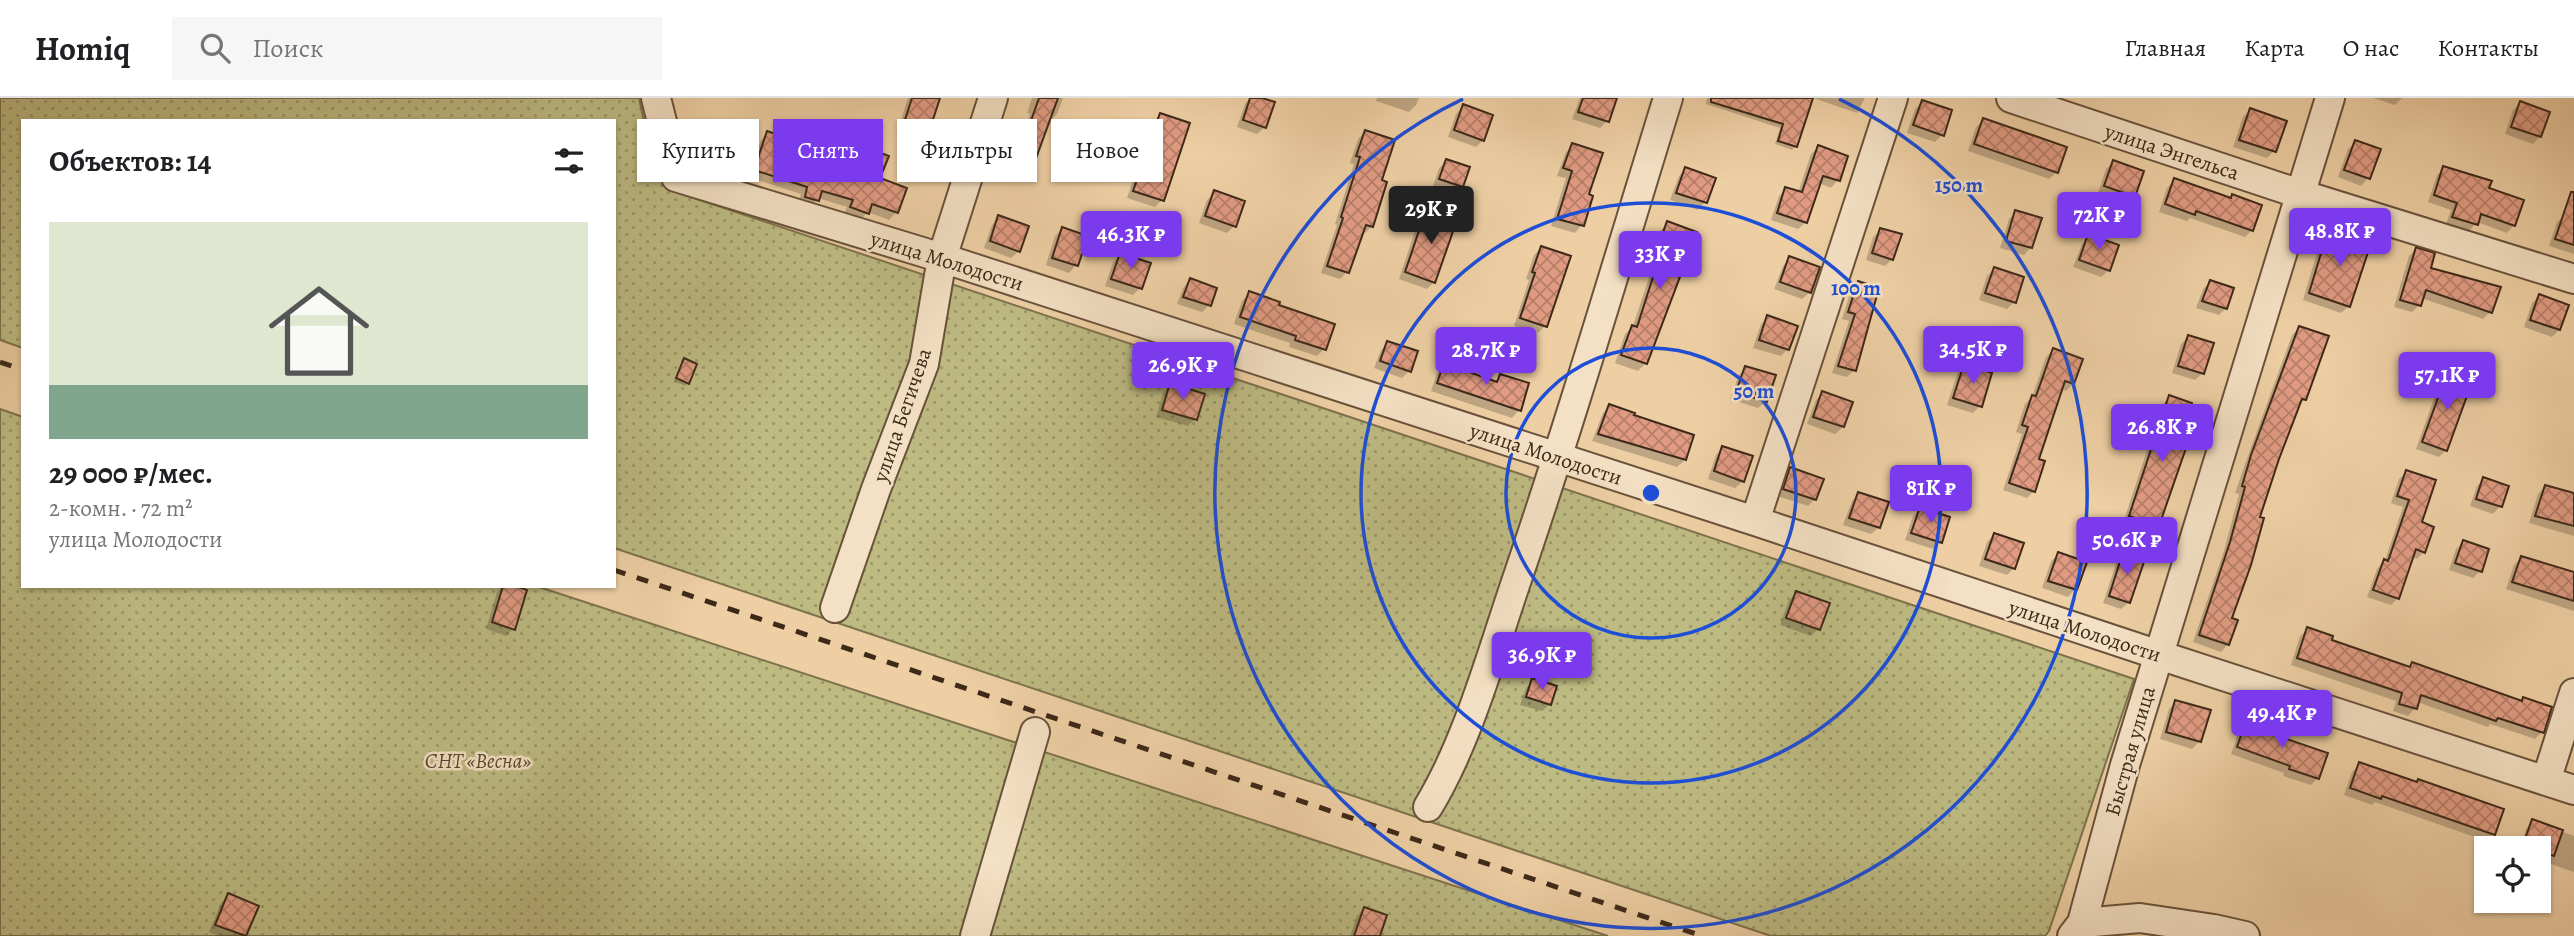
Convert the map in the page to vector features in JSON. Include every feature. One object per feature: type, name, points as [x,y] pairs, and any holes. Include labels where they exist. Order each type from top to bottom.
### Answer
[{"type":"street","name":"улица Молодости","points":[[656,98],[676,177],[942,258],[2574,790]]},
{"type":"street","name":"улица Бегичева","points":[[835,608],[876,489],[924,364],[942,258],[993,98]]},
{"type":"street","points":[[1428,807],[1438,791],[1480,688],[1557,458],[1668,98]]},
{"type":"street","points":[[1755,521],[1893,98]]},
{"type":"street","name":"улица Энгельса","points":[[2011,98],[2300,194],[2574,279]]},
{"type":"street","name":"Быстрая улица","points":[[2077,930],[2158,655],[2330,98]]},
{"type":"street","points":[[2546,780],[2574,694]]},
{"type":"street","points":[[975,936],[1035,732]]},
{"type":"street","points":[[2077,930],[2140,918],[2245,936]]},
{"type":"green space","points":[[0,98],[639,98],[643,119],[637,119],[637,182],[663,182],[673,191],[2134,679],[2049,931],[2045,936],[1771,936],[616,549],[616,119],[21,119],[21,347],[0,340]]},
{"type":"green space","name":"СНТ «Весна»","points":[[0,409],[21,416],[21,588],[542,588],[1608,936],[0,936]]},
{"type":"building","points":[[912,98],[940,98],[933,119],[905,119]]},
{"type":"building","points":[[1039,98],[1058,98],[1037,156],[1037,119],[1032,119]]},
{"type":"building","points":[[1250,98],[1275,102],[1266,128],[1243,120]]},
{"type":"building","points":[[1583,98],[1617,98],[1609,122],[1578,112]]},
{"type":"building","points":[[1711,98],[1813,98],[1797,147],[1778,141],[1783,124],[1711,102]]},
{"type":"building","points":[[1922,100],[1952,110],[1944,136],[1913,125]]},
{"type":"building","points":[[2520,101],[2550,112],[2541,137],[2511,127]]},
{"type":"building","points":[[1463,104],[1493,115],[1484,141],[1454,130]]},
{"type":"building","points":[[2250,108],[2287,121],[2276,152],[2239,140]]},
{"type":"building","points":[[1160,113],[1190,123],[1164,201],[1133,191],[1136,182],[1163,182],[1163,119],[1158,119]]},
{"type":"building","points":[[1983,118],[2067,147],[2058,173],[1974,144]]},
{"type":"building","points":[[1365,130],[1395,140],[1382,180],[1387,182],[1373,227],[1366,225],[1349,273],[1327,266],[1343,218],[1341,217],[1360,157],[1356,156]]},
{"type":"building","points":[[767,131],[773,133],[773,176],[759,172],[759,155]]},
{"type":"building","points":[[2355,140],[2381,149],[2370,179],[2344,170]]},
{"type":"building","points":[[1572,143],[1603,153],[1589,194],[1593,196],[1584,226],[1557,219],[1572,171],[1563,168]]},
{"type":"building","points":[[1818,145],[1848,156],[1840,181],[1823,176],[1807,223],[1777,213],[1785,187],[1802,192]]},
{"type":"building","points":[[883,154],[889,156],[883,171]]},
{"type":"building","points":[[1446,159],[1470,167],[1463,187],[1439,179]]},
{"type":"building","points":[[2113,160],[2144,171],[2135,197],[2104,186]]},
{"type":"building","points":[[2443,166],[2492,181],[2489,188],[2524,200],[2515,226],[2481,214],[2478,225],[2452,217],[2457,203],[2434,195]]},
{"type":"building","points":[[1685,167],[1716,178],[1707,203],[1676,193]]},
{"type":"building","points":[[2174,178],[2231,198],[2232,194],[2262,205],[2253,231],[2196,211],[2195,215],[2165,204]]},
{"type":"building","points":[[883,179],[907,188],[898,213],[872,204],[869,214],[850,207],[853,200],[822,191],[819,201],[805,197],[807,187],[791,182],[883,182]]},
{"type":"building","points":[[1214,190],[1245,201],[1236,227],[1205,216]]},
{"type":"building","points":[[2571,192],[2574,192],[2574,245],[2555,239]]},
{"type":"building","points":[[1426,210],[1457,220],[1435,283],[1405,272]]},
{"type":"building","points":[[2015,210],[2042,218],[2032,248],[2006,241]]},
{"type":"building","points":[[998,215],[1029,226],[1020,252],[990,241]]},
{"type":"building","points":[[1667,221],[1697,232],[1647,364],[1621,355],[1632,325],[1637,327],[1662,249],[1658,247]]},
{"type":"building","points":[[1062,227],[1088,236],[1078,266],[1052,258]]},
{"type":"building","points":[[1880,228],[1902,234],[1893,260],[1872,253]]},
{"type":"building","points":[[2328,230],[2371,243],[2350,307],[2309,293]]},
{"type":"building","points":[[2088,234],[2119,245],[2110,271],[2079,260]]},
{"type":"building","points":[[1541,246],[1571,256],[1547,327],[1520,318]]},
{"type":"building","points":[[2416,247],[2435,253],[2431,268],[2501,287],[2492,313],[2426,290],[2421,306],[2400,300]]},
{"type":"building","points":[[1120,253],[1151,263],[1142,289],[1111,279]]},
{"type":"building","points":[[1789,256],[1820,267],[1811,293],[1780,282]]},
{"type":"building","points":[[1994,267],[2024,277],[2016,303],[1985,293]]},
{"type":"building","points":[[1190,278],[1217,288],[1211,306],[1183,297]]},
{"type":"building","points":[[2210,280],[2234,288],[2227,309],[2202,301]]},
{"type":"building","points":[[1858,281],[1879,288],[1856,371],[1838,366],[1855,314],[1848,312]]},
{"type":"building","points":[[1249,291],[1280,302],[1279,305],[1335,324],[1326,350],[1295,340],[1296,336],[1240,317]]},
{"type":"building","points":[[2539,294],[2569,305],[2560,330],[2530,320]]},
{"type":"building","points":[[1767,315],[1798,326],[1789,350],[1759,340]]},
{"type":"building","points":[[2299,326],[2329,336],[2306,400],[2302,399],[2279,459],[2260,517],[2264,518],[2232,618],[2238,620],[2229,645],[2199,635],[2230,542],[2251,455]]},
{"type":"building","points":[[2188,335],[2214,343],[2204,374],[2178,366]]},
{"type":"building","points":[[1387,341],[1418,351],[1411,372],[1380,361]]},
{"type":"building","points":[[2053,348],[2083,359],[2074,384],[2065,381],[2039,459],[2045,461],[2035,492],[2009,483],[2028,427],[2022,425],[2032,395],[2036,396]]},
{"type":"building","points":[[684,358],[697,364],[689,384],[676,378]]},
{"type":"building","points":[[1444,363],[1497,382],[1500,374],[1529,383],[1521,411],[1437,383]]},
{"type":"building","points":[[1964,364],[1992,373],[1982,407],[1953,398]]},
{"type":"building","points":[[1745,366],[1776,375],[1767,402],[1736,392]]},
{"type":"building","points":[[2447,373],[2472,382],[2447,451],[2422,442]]},
{"type":"building","points":[[1170,383],[1205,394],[1197,420],[1162,410]]},
{"type":"building","points":[[1822,391],[1853,402],[1844,427],[1813,417]]},
{"type":"building","points":[[2169,395],[2192,403],[2178,445],[2186,448],[2159,526],[2129,516]]},
{"type":"building","points":[[1609,404],[1694,435],[1686,460],[1598,434]]},
{"type":"building","points":[[1722,446],[1753,456],[1744,482],[1714,471]]},
{"type":"building","points":[[1790,467],[1824,479],[1816,500],[1783,489]]},
{"type":"building","points":[[2406,470],[2436,480],[2422,522],[2434,527],[2425,553],[2416,549],[2399,599],[2373,590],[2384,559],[2388,561],[2409,500],[2397,496]]},
{"type":"building","points":[[2483,477],[2509,486],[2502,507],[2476,499]]},
{"type":"building","points":[[2545,485],[2574,493],[2574,526],[2535,516]]},
{"type":"building","points":[[1858,492],[1889,502],[1880,528],[1849,518]]},
{"type":"building","points":[[1920,507],[1950,517],[1942,543],[1911,533]]},
{"type":"building","points":[[1994,533],[2024,543],[2015,569],[1985,559]]},
{"type":"building","points":[[2463,540],[2489,549],[2482,572],[2455,563]]},
{"type":"building","points":[[2058,552],[2087,562],[2077,590],[2048,581]]},
{"type":"building","points":[[2123,552],[2145,559],[2130,603],[2109,596]]},
{"type":"building","points":[[2521,556],[2574,572],[2574,601],[2512,582]]},
{"type":"building","points":[[502,588],[527,590],[515,630],[492,622]]},
{"type":"building","points":[[1796,591],[1830,603],[1820,630],[1786,618]]},
{"type":"building","points":[[2307,627],[2333,636],[2332,640],[2410,667],[2412,662],[2522,701],[2523,697],[2552,707],[2544,733],[2498,718],[2496,721],[2421,695],[2417,709],[2399,704],[2402,693],[2297,658]]},
{"type":"building","points":[[1532,678],[1557,686],[1551,705],[1526,697]]},
{"type":"building","points":[[2175,700],[2211,710],[2201,742],[2166,732]]},
{"type":"building","points":[[2246,721],[2277,732],[2275,735],[2328,753],[2319,779],[2237,747]]},
{"type":"building","points":[[2359,762],[2504,809],[2495,835],[2382,796],[2381,799],[2350,788]]},
{"type":"building","points":[[2532,819],[2563,830],[2554,856],[2551,855],[2551,836],[2526,836]]},
{"type":"building","points":[[228,893],[259,906],[246,936],[215,925]]},
{"type":"building","points":[[1364,907],[1387,915],[1380,936],[1354,936]]},
{"type":"railway","points":[[0,362],[21,369]]},
{"type":"railway","points":[[616,571],[1702,936]]}]
